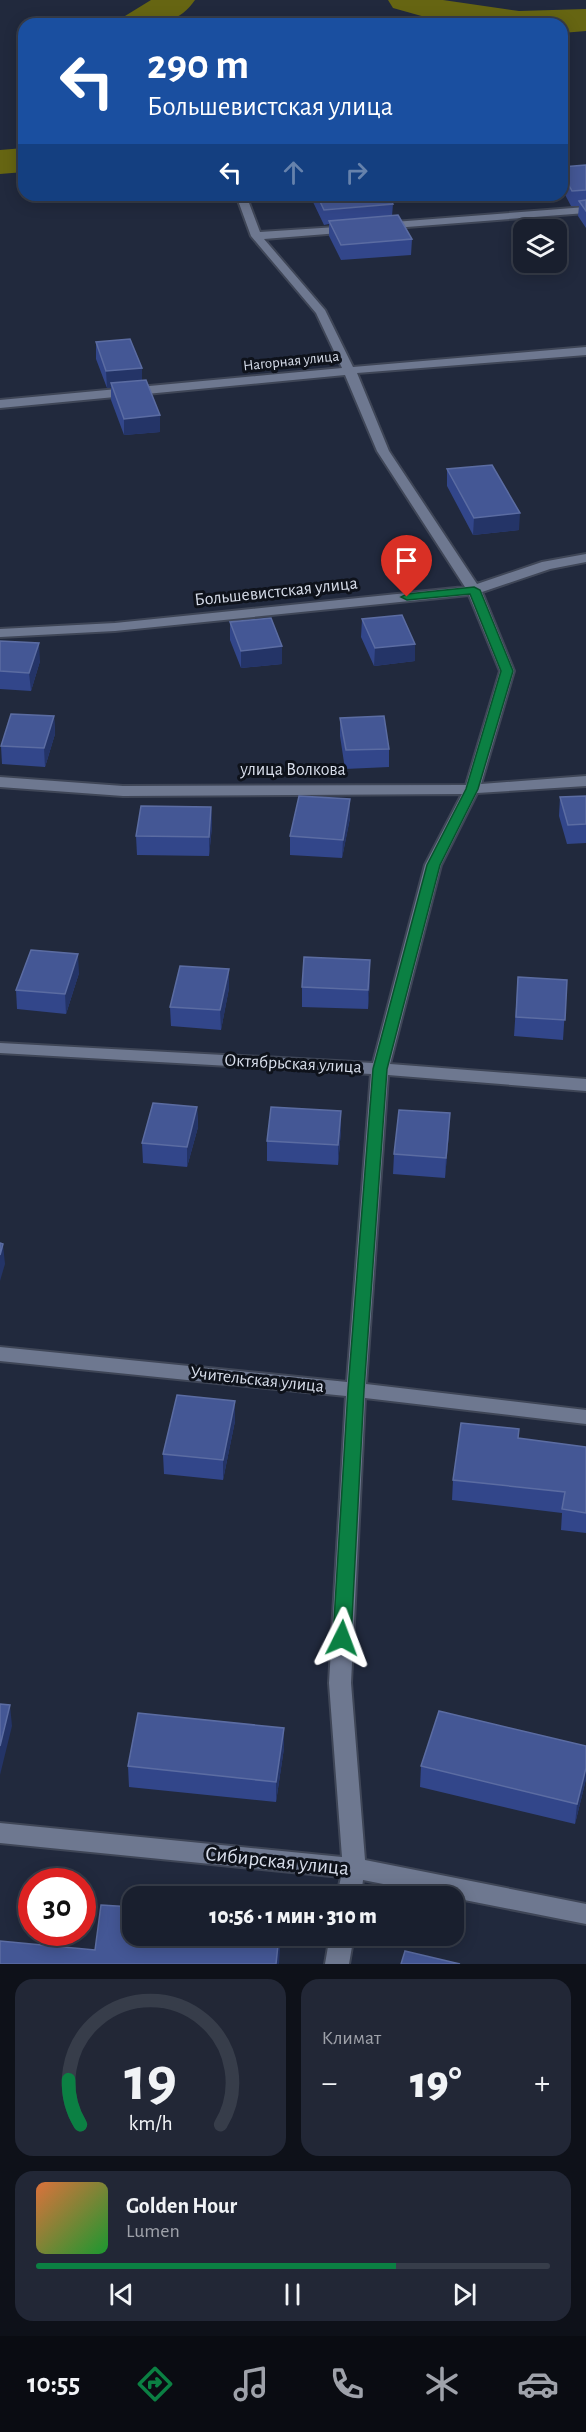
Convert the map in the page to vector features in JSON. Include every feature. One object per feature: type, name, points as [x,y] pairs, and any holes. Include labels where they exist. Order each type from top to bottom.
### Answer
[{"type":"street","points":[[243,201],[256,236],[321,312],[350,372],[383,451],[474,590],[507,671],[472,789],[433,865],[380,1069],[356,1390],[340,1683],[354,1868],[351,1886]]},
{"type":"street","points":[[256,236],[586,210]]},
{"type":"street","name":"Нагорная улица","points":[[0,404],[586,351]]},
{"type":"street","name":"Большевистская улица","points":[[0,633],[115,627],[474,590],[547,565],[586,558]]},
{"type":"street","name":"улица Волкова","points":[[0,782],[123,791],[472,789],[586,781]]},
{"type":"street","name":"Октябрьская улица","points":[[0,1048],[380,1069],[586,1085]]},
{"type":"street","name":"Учительская улица","points":[[0,1354],[356,1390],[586,1417]]},
{"type":"street","name":"Сибирская улица","points":[[0,1833],[354,1868],[586,1914]]},
{"type":"street","points":[[337,1964],[340,1946]]},
{"type":"building","points":[[586,165],[586,190],[572,191],[568,184],[568,166]]},
{"type":"building","points":[[586,200],[586,211],[579,201]]},
{"type":"building","points":[[320,201],[391,201],[393,204],[324,210]]},
{"type":"building","points":[[398,215],[412,239],[341,245],[329,221]]},
{"type":"building","points":[[130,339],[142,368],[106,371],[96,342]]},
{"type":"building","points":[[146,380],[160,415],[124,419],[111,383]]},
{"type":"building","points":[[492,465],[520,513],[474,518],[447,469]]},
{"type":"building","points":[[402,615],[415,644],[375,648],[362,619]]},
{"type":"building","points":[[271,618],[282,646],[241,651],[230,622]]},
{"type":"building","points":[[0,641],[39,643],[29,673],[0,671]]},
{"type":"building","points":[[11,714],[54,716],[44,748],[1,746]]},
{"type":"building","points":[[384,716],[389,749],[346,750],[340,718]]},
{"type":"building","points":[[299,796],[350,799],[343,840],[290,836]]},
{"type":"building","points":[[586,796],[586,824],[568,825],[560,797]]},
{"type":"building","points":[[141,806],[211,807],[209,837],[136,836]]},
{"type":"building","points":[[31,950],[78,954],[65,994],[16,990]]},
{"type":"building","points":[[304,957],[370,960],[368,990],[302,987]]},
{"type":"building","points":[[180,966],[229,969],[220,1010],[170,1007]]},
{"type":"building","points":[[518,977],[567,980],[565,1020],[516,1017]]},
{"type":"building","points":[[153,1103],[197,1107],[187,1147],[142,1143]]},
{"type":"building","points":[[271,1107],[341,1111],[338,1145],[267,1141]]},
{"type":"building","points":[[399,1110],[450,1113],[446,1158],[394,1154]]},
{"type":"building","points":[[177,1395],[235,1401],[223,1460],[163,1454]]},
{"type":"building","points":[[461,1423],[519,1429],[518,1438],[586,1447],[586,1513],[562,1509],[565,1492],[453,1480]]},
{"type":"building","points":[[0,1704],[10,1705],[0,1746]]},
{"type":"building","points":[[439,1711],[586,1746],[586,1768],[577,1804],[421,1766]]},
{"type":"building","points":[[138,1713],[284,1728],[276,1782],[128,1766]]},
{"type":"building","points":[[101,1905],[122,1906],[122,1946],[278,1946],[276,1964],[0,1964],[0,1941],[18,1943],[18,1946],[53,1946],[95,1950]]},
{"type":"building","points":[[405,1951],[460,1964],[401,1964]]},
{"type":"waterway","points":[[148,18],[177,0]]},
{"type":"waterway","points":[[406,0],[448,13],[479,18]]},
{"type":"waterway","points":[[568,22],[586,20]]},
{"type":"waterway","points":[[0,162],[18,160]]},
{"type":"route","points":[[342,1638],[356,1390],[380,1069],[433,865],[472,789],[507,671],[474,590],[407,597]]}]
